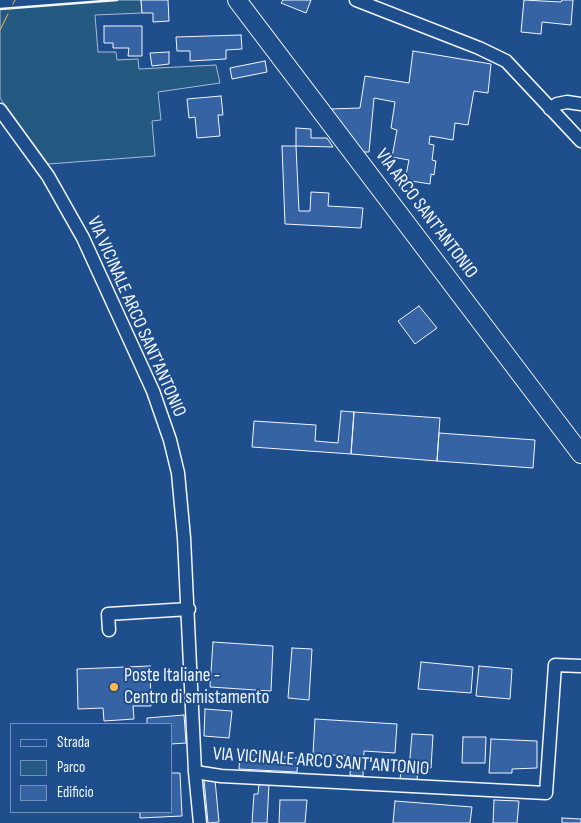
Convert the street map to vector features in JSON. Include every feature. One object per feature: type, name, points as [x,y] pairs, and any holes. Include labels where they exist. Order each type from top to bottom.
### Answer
[{"type":"street","name":"VIA ARCO SANT'ANTONIO","points":[[237,0],[581,454]]},
{"type":"street","points":[[356,0],[479,48],[506,62],[581,141]]},
{"type":"street","points":[[550,109],[557,104],[567,102],[581,104]]},
{"type":"street","name":"VIA VICINALE ARCO SANT'ANTONIO","points":[[0,110],[48,176],[83,238],[153,391],[170,440],[178,473],[184,538],[189,609],[195,772],[221,776],[546,794],[555,665],[581,666]]},
{"type":"street","points":[[109,630],[108,614],[189,609]]},
{"type":"street","points":[[195,772],[200,823]]},
{"type":"green space","points":[[117,0],[141,0],[142,13],[95,15],[98,52],[116,52],[117,60],[138,59],[139,69],[216,65],[220,83],[158,92],[161,120],[152,121],[155,156],[48,164],[0,98],[0,9]]},
{"type":"building","points":[[141,0],[168,0],[169,21],[153,22],[153,13],[142,13]]},
{"type":"building","points":[[283,0],[311,0],[306,13],[281,3]]},
{"type":"building","points":[[524,0],[561,2],[562,0],[573,0],[571,25],[542,22],[541,34],[521,32]]},
{"type":"building","points":[[104,26],[142,26],[142,56],[128,56],[129,48],[113,48],[113,43],[104,43]]},
{"type":"building","points":[[241,35],[242,49],[226,50],[226,59],[190,61],[190,51],[177,51],[176,37]]},
{"type":"building","points":[[413,51],[491,64],[488,93],[474,91],[468,125],[455,123],[453,140],[430,136],[429,144],[434,145],[432,160],[436,161],[434,175],[431,174],[430,184],[405,180],[409,160],[392,157],[397,130],[391,128],[395,102],[374,98],[369,152],[363,152],[330,109],[360,108],[365,76],[409,83]]},
{"type":"building","points":[[169,52],[169,64],[152,66],[150,53]]},
{"type":"building","points":[[265,61],[267,72],[232,79],[230,68]]},
{"type":"building","points":[[221,96],[223,115],[218,115],[220,136],[197,138],[195,117],[189,118],[187,99]]},
{"type":"building","points":[[296,128],[311,129],[311,138],[327,138],[333,147],[296,146]]},
{"type":"building","points":[[282,146],[296,146],[299,211],[310,211],[311,192],[329,193],[328,206],[363,208],[361,228],[285,224]]},
{"type":"building","points":[[419,306],[437,328],[415,344],[398,321]]},
{"type":"building","points":[[341,411],[354,412],[351,454],[252,447],[254,421],[316,425],[315,441],[338,443]]},
{"type":"building","points":[[354,412],[440,418],[437,461],[351,454]]},
{"type":"building","points":[[439,433],[535,440],[533,468],[437,461]]},
{"type":"building","points":[[213,642],[273,646],[271,691],[210,687]]},
{"type":"building","points":[[292,648],[312,649],[309,700],[288,698]]},
{"type":"building","points":[[421,662],[473,667],[471,693],[418,689]]},
{"type":"building","name":"Poste Italiane - Centro di smistamento","points":[[150,666],[151,706],[133,706],[134,719],[104,721],[103,708],[78,709],[77,669]]},
{"type":"building","points":[[479,666],[512,669],[510,699],[476,696]]},
{"type":"building","points":[[205,709],[232,711],[229,738],[204,736]]},
{"type":"building","points":[[184,715],[186,743],[172,744],[172,723],[147,723],[147,718]]},
{"type":"building","points":[[315,719],[397,724],[395,753],[364,751],[363,776],[350,775],[351,756],[313,754]]},
{"type":"building","points":[[412,734],[433,735],[431,768],[418,767],[417,781],[400,780],[401,769],[409,769]]},
{"type":"building","points":[[463,737],[486,737],[485,763],[462,763]]},
{"type":"building","points":[[491,739],[537,741],[537,768],[512,769],[512,773],[489,773]]},
{"type":"building","points":[[240,754],[298,758],[297,772],[239,769]]},
{"type":"building","points":[[172,773],[180,773],[182,816],[140,818],[140,813],[172,813]]},
{"type":"building","points":[[204,779],[215,780],[219,822],[208,823]]},
{"type":"building","points":[[259,783],[269,784],[267,823],[252,823],[254,794],[258,794]]},
{"type":"building","points":[[280,800],[307,800],[305,823],[279,823]]},
{"type":"building","points":[[494,800],[519,801],[517,823],[493,823]]},
{"type":"building","points":[[395,801],[472,807],[470,823],[393,823]]},
{"type":"building","points":[[562,818],[581,819],[581,823],[562,823]]},
{"type":"wall","points":[[0,9],[117,0]]},
{"type":"power","points":[[0,30],[15,0]]},
{"type":"place","name":"Poste Italiane - Centro di smistamento","points":[[114,687]]}]
